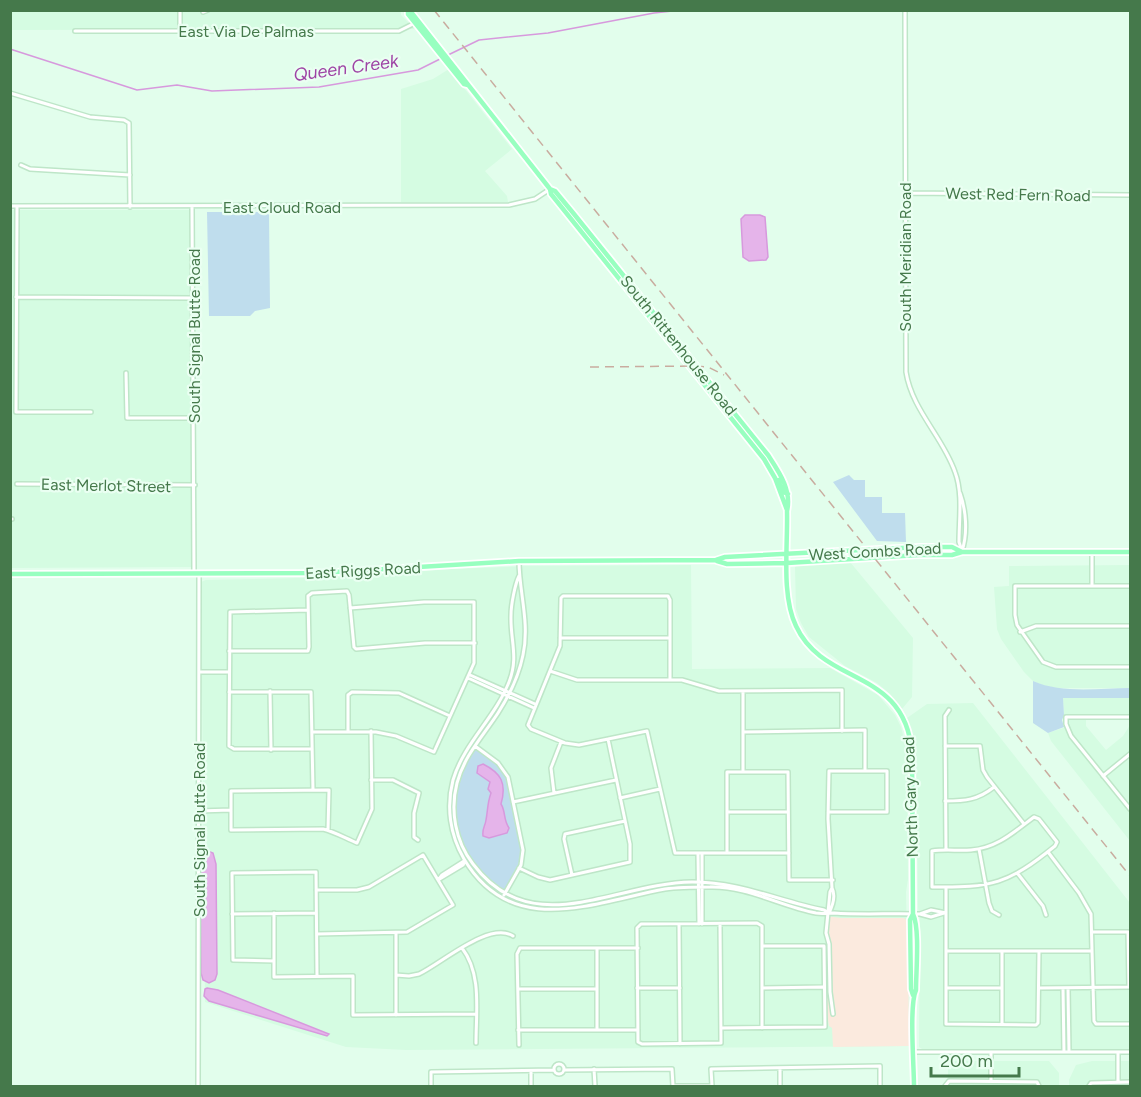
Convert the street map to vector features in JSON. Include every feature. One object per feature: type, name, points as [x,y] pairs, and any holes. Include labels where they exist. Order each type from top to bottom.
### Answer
[{"type":"main road","name":"South Rittenhouse Road","points":[[408,11],[415,23],[433,42]]},
{"type":"main road","name":"South Rittenhouse Road","points":[[408,11],[550,189],[555,191],[768,455],[780,473],[790,501],[788,555]]},
{"type":"main road","name":"South Rittenhouse Road","points":[[550,189],[551,195],[761,456],[775,478],[788,511]]},
{"type":"main road","points":[[761,456],[766,457],[780,473]]},
{"type":"main road","points":[[775,478],[780,482],[783,492],[788,494]]},
{"type":"main road","name":"West Combs Road","points":[[788,555],[921,547],[952,547],[962,552]]},
{"type":"main road","name":"West Combs Road","points":[[787,563],[952,555],[962,552],[1131,552]]},
{"type":"main road","name":"East Riggs Road","points":[[10,574],[322,573],[519,561],[716,560],[725,557],[788,555]]},
{"type":"main road","name":"North Gary Road","points":[[788,555],[789,604],[802,637],[826,660],[874,685],[884,693],[900,711],[908,731],[912,753],[913,914],[916,920],[916,990],[913,995],[914,1086]]},
{"type":"main road","name":"East Riggs Road","points":[[716,560],[727,564],[787,563]]},
{"type":"street","points":[[180,10],[180,31]]},
{"type":"street","name":"South Meridian Road","points":[[905,10],[907,378],[916,403],[953,467],[964,504],[965,542],[962,552]]},
{"type":"street","name":"East Via De Palmas","points":[[75,31],[399,31],[415,23]]},
{"type":"street","points":[[10,93],[90,117],[126,120],[130,126],[130,207]]},
{"type":"street","points":[[21,165],[30,169],[130,175]]},
{"type":"street","name":"East Cloud Road","points":[[10,206],[509,205],[535,199],[550,189]]},
{"type":"street","name":"West Red Fern Road","points":[[905,193],[1131,195]]},
{"type":"street","points":[[17,206],[16,412],[91,412]]},
{"type":"street","name":"South Signal Butte Road","points":[[192,207],[199,672],[198,1086]]},
{"type":"street","points":[[16,297],[194,297]]},
{"type":"street","points":[[126,373],[127,418],[194,418]]},
{"type":"street","name":"East Merlot Street","points":[[17,484],[195,485]]},
{"type":"street","points":[[1092,552],[1092,586]]},
{"type":"street","points":[[506,693],[521,663],[526,637],[519,561]]},
{"type":"street","points":[[519,576],[511,615],[515,659],[512,675],[499,711],[473,745],[460,772],[454,801],[458,835],[467,860],[482,877],[504,895],[532,904],[561,906],[668,884],[724,884],[750,889],[829,913],[933,916],[945,913]]},
{"type":"street","points":[[1131,586],[1015,586],[1016,620],[1020,632],[1046,664],[1056,667],[1131,667]]},
{"type":"street","points":[[229,651],[308,651],[309,594],[349,593],[356,649],[425,643],[476,642]]},
{"type":"street","points":[[670,680],[670,600],[668,596],[562,597],[557,656],[534,706],[528,725],[531,729],[561,742],[579,746],[644,731],[649,733],[675,853],[789,853]]},
{"type":"street","points":[[312,732],[371,731],[396,736],[434,752],[474,663],[476,642],[474,602],[424,602],[350,608]]},
{"type":"street","points":[[308,610],[230,612],[229,692],[231,748],[312,749]]},
{"type":"street","points":[[1020,632],[1036,626],[1131,626]]},
{"type":"street","points":[[560,638],[670,638]]},
{"type":"street","points":[[550,671],[574,680],[682,680],[719,691],[842,690],[842,731]]},
{"type":"street","points":[[199,672],[229,672]]},
{"type":"street","points":[[469,677],[534,706]]},
{"type":"street","points":[[743,691],[743,772]]},
{"type":"street","points":[[229,692],[310,692],[313,790]]},
{"type":"street","points":[[270,692],[271,750]]},
{"type":"street","points":[[348,732],[350,693],[399,693],[450,717]]},
{"type":"street","points":[[946,850],[945,716],[949,710]]},
{"type":"street","points":[[1131,717],[1066,717],[1071,736],[1131,809]]},
{"type":"street","points":[[743,732],[865,730],[865,771]]},
{"type":"street","points":[[328,830],[329,790],[231,791],[231,830],[328,830],[357,843],[372,809],[371,731]]},
{"type":"street","points":[[519,868],[544,879],[555,879],[630,862],[630,844],[608,739]]},
{"type":"street","points":[[554,793],[551,768],[561,742]]},
{"type":"street","points":[[473,745],[498,763],[506,773],[523,850],[519,868],[504,895]]},
{"type":"street","points":[[945,746],[976,745],[981,748],[983,770],[1024,824]]},
{"type":"street","points":[[1103,776],[1131,754]]},
{"type":"street","points":[[828,812],[887,812],[887,771],[828,771],[828,812],[833,880],[826,933],[829,944],[833,1014]]},
{"type":"street","points":[[727,853],[727,772],[788,772],[789,880],[833,880]]},
{"type":"street","points":[[371,780],[393,780],[419,793],[414,813],[414,837],[418,840]]},
{"type":"street","points":[[513,802],[616,780]]},
{"type":"street","points":[[945,801],[969,800],[994,787]]},
{"type":"street","points":[[620,798],[660,789]]},
{"type":"street","points":[[199,811],[231,810]]},
{"type":"street","points":[[727,812],[788,812]]},
{"type":"street","points":[[1034,817],[1039,819],[1057,842],[1048,852],[1018,874],[985,886],[932,887],[932,851],[980,849],[1004,840],[1024,824],[1034,817]]},
{"type":"street","points":[[572,875],[564,839],[565,834],[625,822]]},
{"type":"street","points":[[980,849],[989,903],[992,911],[999,915]]},
{"type":"street","points":[[1048,852],[1083,899],[1090,914],[1093,1019],[1096,1024],[1131,1024]]},
{"type":"street","points":[[700,853],[700,924]]},
{"type":"street","points":[[316,890],[357,890],[369,887],[423,855],[453,905],[406,932],[316,934]]},
{"type":"street","points":[[438,880],[442,875],[467,860]]},
{"type":"street","points":[[274,960],[233,960],[232,873],[316,872],[317,976]]},
{"type":"street","points":[[1018,874],[1043,906],[1046,915]]},
{"type":"street","points":[[946,887],[946,1024],[1036,1025],[1038,1023],[1039,951]]},
{"type":"street","points":[[920,914],[934,911],[945,913]]},
{"type":"street","points":[[933,916],[934,911]]},
{"type":"street","points":[[232,914],[316,913]]},
{"type":"street","points":[[274,914],[274,977],[353,976],[353,1015],[476,1014]]},
{"type":"street","points":[[720,924],[721,1043],[640,1044],[638,1042],[637,928],[639,925],[679,924],[700,924],[720,924],[760,924],[762,926],[762,1028]]},
{"type":"street","points":[[679,924],[680,1044]]},
{"type":"street","points":[[1039,988],[1130,987],[1128,932],[1092,932]]},
{"type":"street","points":[[396,933],[396,1015]]},
{"type":"street","points":[[396,975],[419,974],[478,939],[494,933],[507,933],[513,936]]},
{"type":"street","points":[[722,1028],[825,1027],[824,946],[762,946]]},
{"type":"street","points":[[462,948],[470,959],[475,974],[476,1043]]},
{"type":"street","points":[[519,1045],[517,954],[520,948],[638,948]]},
{"type":"street","points":[[597,948],[597,1030]]},
{"type":"street","points":[[946,951],[1092,951]]},
{"type":"street","points":[[1002,951],[1002,1025]]},
{"type":"street","points":[[762,988],[824,987]]},
{"type":"street","points":[[638,988],[680,988]]},
{"type":"street","points":[[946,988],[1002,988]]},
{"type":"street","points":[[1063,988],[1066,1052]]},
{"type":"street","points":[[1066,1052],[1069,1022],[1068,988]]},
{"type":"street","points":[[518,989],[597,989]]},
{"type":"street","points":[[1063,1023],[1069,1022]]},
{"type":"street","points":[[518,1030],[638,1030]]},
{"type":"street","points":[[914,1052],[1131,1052]]},
{"type":"street","points":[[991,1052],[991,1082]]},
{"type":"street","points":[[1118,1052],[1118,1082]]},
{"type":"street","points":[[554,1070],[559,1064],[564,1070]]},
{"type":"street","points":[[431,1086],[431,1072],[554,1070],[559,1074],[564,1070],[672,1069],[672,1086],[712,1086],[711,1069],[880,1066],[880,1086]]},
{"type":"street","points":[[780,1068],[780,1086]]},
{"type":"street","points":[[594,1069],[595,1086]]},
{"type":"street","points":[[531,1071],[531,1086]]},
{"type":"street","points":[[946,1084],[991,1082],[1039,1084]]},
{"type":"street","points":[[1090,1084],[1131,1082]]},
{"type":"shaded area","points":[[401,10],[401,15],[415,29],[11,30],[10,11]]},
{"type":"shaded area","points":[[449,69],[512,149],[485,171],[507,196],[508,202],[401,202],[401,89],[433,79]]},
{"type":"shaded area","points":[[10,210],[189,210],[192,567],[11,568]]},
{"type":"shaded area","points":[[207,212],[269,212],[270,308],[255,311],[250,316],[209,316]]},
{"type":"shaded area","points":[[745,215],[765,217],[768,257],[766,260],[749,261],[743,257],[741,219]]},
{"type":"shaded area","points":[[849,475],[854,480],[865,480],[865,497],[882,497],[882,513],[905,513],[906,542],[877,541],[833,482]]},
{"type":"shaded area","points":[[850,562],[913,638],[912,697],[902,709],[877,683],[845,666],[809,637],[796,609],[795,567],[797,565]]},
{"type":"shaded area","points":[[691,565],[692,669],[830,668],[878,695],[895,715],[901,727],[907,751],[908,879],[906,892],[909,1046],[406,1050],[346,1047],[205,1002],[201,582],[206,580],[345,577],[526,566]]},
{"type":"shaded area","points":[[1130,565],[1130,688],[1057,688],[1033,681],[1001,639],[997,629],[994,587],[1009,586],[1009,566]]},
{"type":"shaded area","points":[[1033,681],[1056,688],[1069,689],[1130,688],[1130,698],[1063,698],[1064,727],[1048,733],[1033,723]]},
{"type":"shaded area","points":[[1063,698],[1130,698],[1130,714],[1064,715]]},
{"type":"shaded area","points":[[973,703],[1130,903],[1130,1049],[922,1049],[919,1047],[920,921],[916,747],[907,718],[927,704]]},
{"type":"shaded area","points":[[1069,720],[1086,720],[1086,726],[1106,750],[1123,736],[1130,725],[1130,841],[1051,741],[1048,733],[1069,726]]},
{"type":"shaded area","points":[[474,748],[498,765],[506,777],[522,851],[518,866],[504,892],[473,860],[463,844],[458,826],[456,808],[458,789]]},
{"type":"shaded area","points":[[483,764],[498,775],[503,784],[501,804],[509,828],[507,833],[489,838],[483,836],[483,829],[491,793],[488,789],[490,782],[477,773],[478,766]]},
{"type":"shaded area","points":[[205,850],[213,853],[216,864],[217,974],[215,980],[209,983],[203,980],[201,973],[200,860]]},
{"type":"shaded area","points":[[826,916],[904,918],[908,921],[909,1046],[833,1047],[832,1028],[829,1026],[827,1013],[827,948],[824,933]]},
{"type":"shaded area","points":[[207,988],[218,990],[329,1034],[327,1036],[209,1001],[204,996]]},
{"type":"shaded area","points":[[948,1061],[1049,1061],[1059,1073],[1059,1086],[925,1086],[948,1085]]},
{"type":"shaded area","points":[[1092,1061],[1130,1061],[1130,1086],[1069,1086],[1069,1080],[1076,1065]]},
{"type":"waterway","name":"Queen Creek","points":[[446,56],[479,40],[548,33],[682,10]]},
{"type":"waterway","name":"Queen Creek","points":[[10,49],[137,90],[177,85],[212,91],[319,87],[418,70],[442,58]]},
{"type":"railway","points":[[434,10],[1130,876]]},
{"type":"railway","points":[[590,367],[696,366],[708,367],[724,375]]}]
